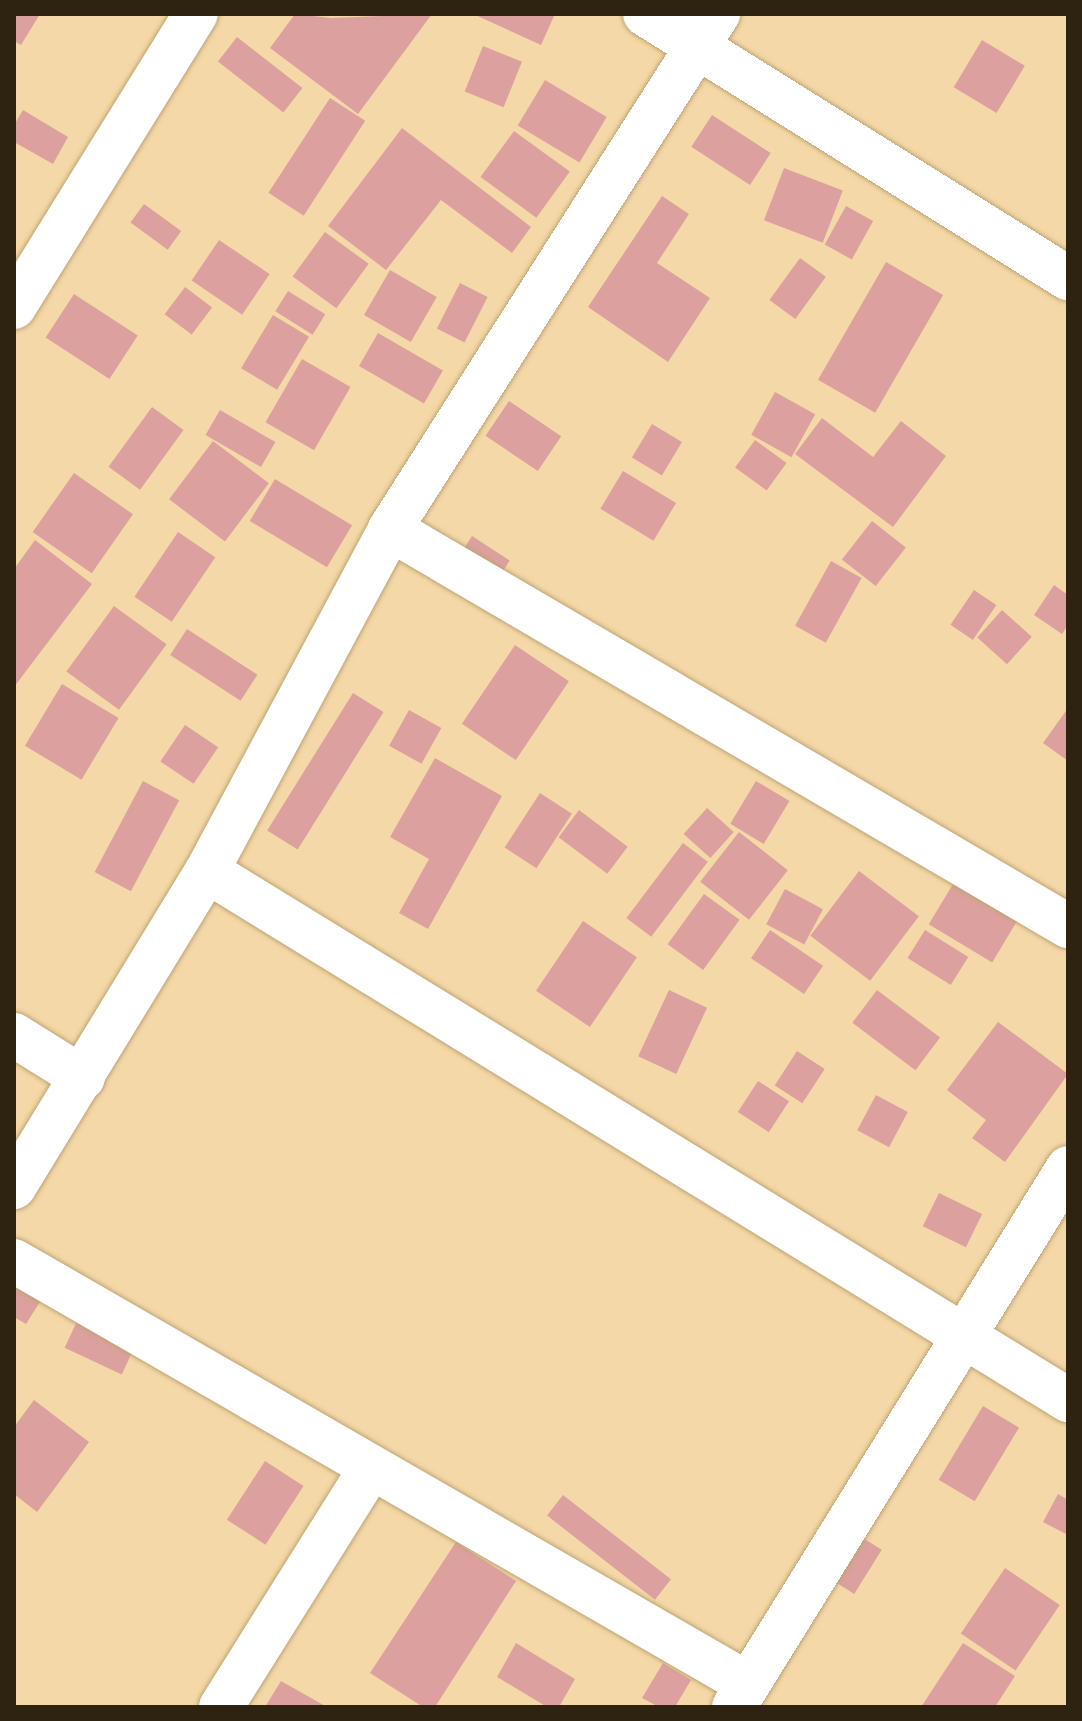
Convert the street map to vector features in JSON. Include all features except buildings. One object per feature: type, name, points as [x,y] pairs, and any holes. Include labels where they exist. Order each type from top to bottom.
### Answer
[{"type":"street","points":[[14,307],[196,14]]},
{"type":"street","points":[[645,14],[708,31],[1068,278]]},
{"type":"street","points":[[14,1187],[207,871],[390,529],[708,31]]},
{"type":"street","points":[[390,529],[1068,926]]},
{"type":"street","points":[[207,871],[1068,1400]]},
{"type":"street","points":[[14,1035],[83,1078]]},
{"type":"street","points":[[14,1261],[371,1468],[741,1695],[1068,1168]]},
{"type":"street","points":[[221,1707],[371,1468]]}]
